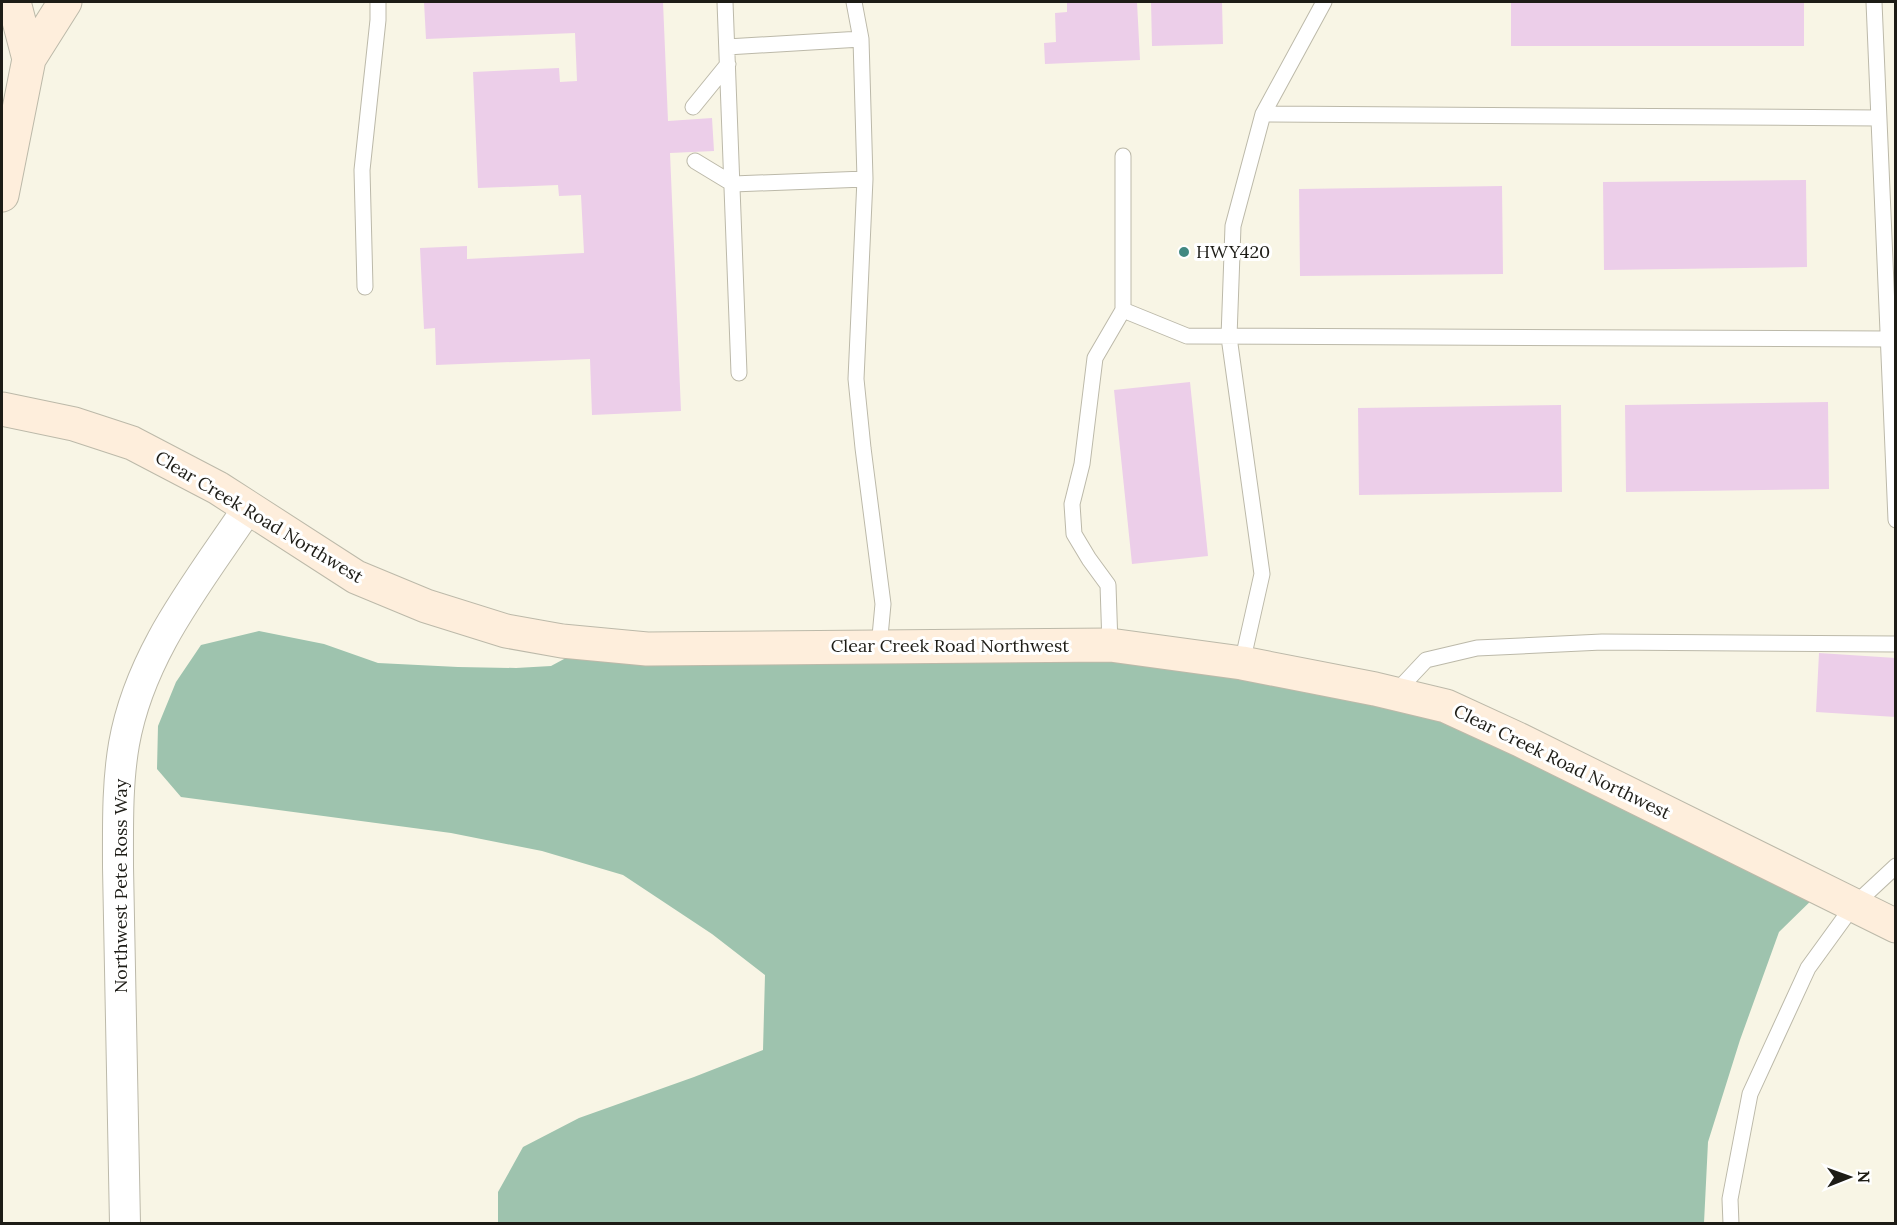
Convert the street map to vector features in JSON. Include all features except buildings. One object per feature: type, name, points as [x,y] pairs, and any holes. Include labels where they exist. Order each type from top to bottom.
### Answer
[{"type":"main road","points":[[14,2],[29,59]]},
{"type":"main road","points":[[2,195],[29,59],[66,2]]},
{"type":"main road","name":"Clear Creek Road Northwest","points":[[2,409],[74,424],[132,443],[218,488],[356,577],[418,603],[506,631],[562,642],[647,649],[1110,645],[1242,663],[1395,693],[1446,706],[1896,926]]},
{"type":"street","name":"Northwest Pete Ross Way","points":[[125,1224],[118,867],[118,819],[124,744],[138,694],[170,623],[248,508]]},
{"type":"lane","points":[[365,287],[362,170],[378,2]]},
{"type":"lane","points":[[725,2],[739,373]]},
{"type":"lane","points":[[854,2],[861,39],[865,179],[856,379],[883,604],[879,647]]},
{"type":"lane","points":[[1242,663],[1262,574],[1229,337],[1233,226],[1263,114],[1324,2]]},
{"type":"lane","points":[[1874,2],[1896,520]]},
{"type":"lane","points":[[727,47],[861,39]]},
{"type":"lane","points":[[693,108],[728,64]]},
{"type":"lane","points":[[1263,114],[1878,118]]},
{"type":"lane","points":[[1110,645],[1108,585],[1074,534],[1072,504],[1082,464],[1095,358],[1123,310],[1123,156]]},
{"type":"lane","points":[[695,161],[733,184],[865,179]]},
{"type":"lane","points":[[1123,310],[1187,336],[1887,339]]},
{"type":"lane","points":[[1395,693],[1426,660],[1477,648],[1602,642],[1896,645]]},
{"type":"lane","points":[[1731,1224],[1730,1199],[1750,1094],[1808,968],[1853,906],[1896,866]]},
{"type":"green space","points":[[259,631],[324,644],[378,663],[516,668],[551,666],[590,645],[1110,645],[1375,689],[1822,890],[1779,932],[1740,1040],[1708,1142],[1704,1223],[498,1223],[498,1192],[523,1147],[579,1118],[763,1050],[765,975],[712,934],[623,875],[542,851],[451,833],[181,797],[157,769],[158,726],[176,682],[201,645]]},
{"type":"place","name":"HWY420","points":[[1184,252]]}]
